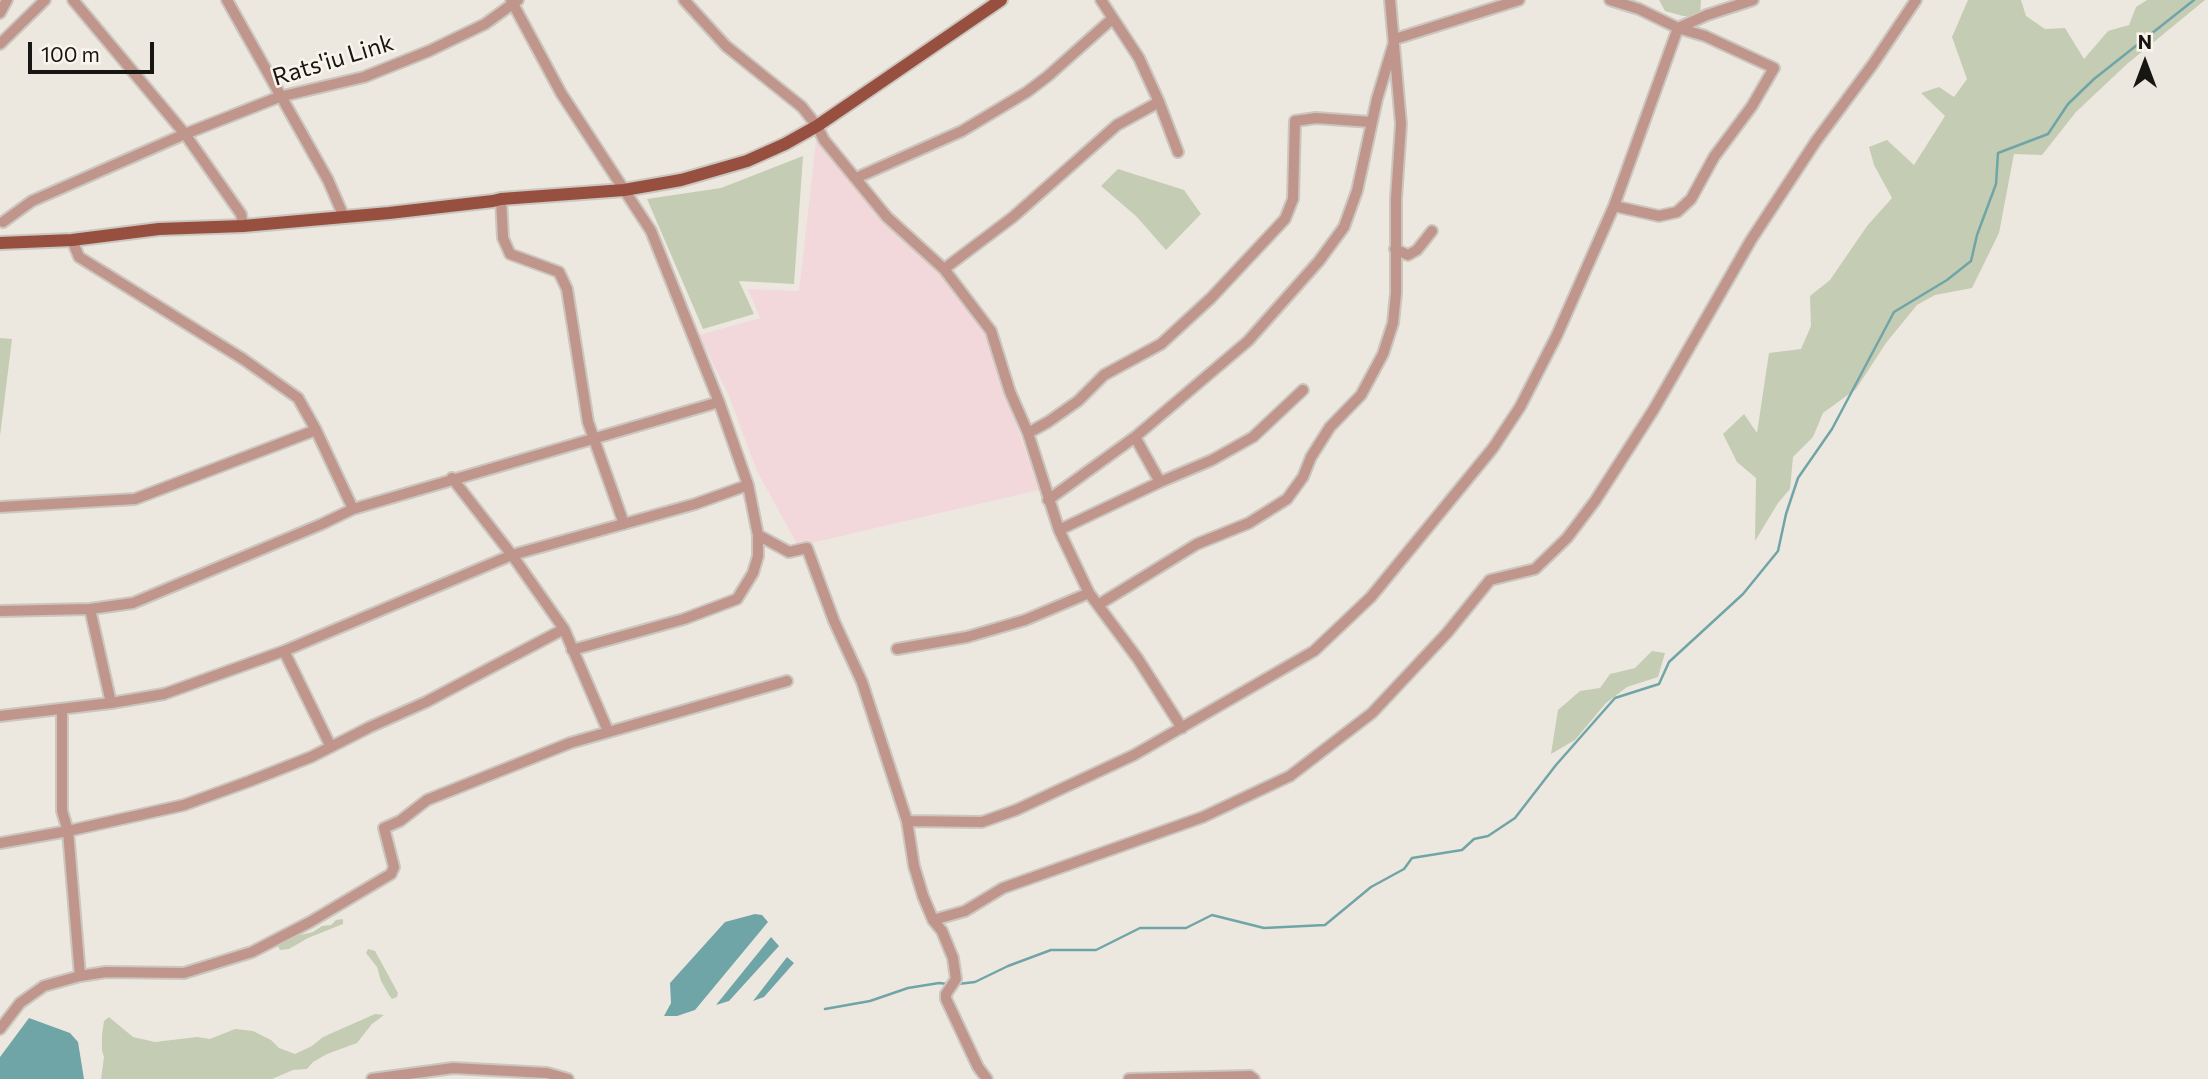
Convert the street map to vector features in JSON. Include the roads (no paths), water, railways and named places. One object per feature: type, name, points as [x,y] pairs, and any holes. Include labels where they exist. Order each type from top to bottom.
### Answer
[{"type":"main road","points":[[4,242],[72,240],[159,229],[243,226],[344,217],[501,198],[624,190],[681,180],[765,155],[817,125],[1001,0]]},
{"type":"street","points":[[0,13],[7,0]]},
{"type":"street","points":[[0,44],[45,0]]},
{"type":"street","points":[[74,0],[185,135],[241,214],[243,226]]},
{"type":"street","points":[[227,0],[279,97],[328,180],[344,217]]},
{"type":"street","points":[[1101,0],[1139,58],[1178,152]]},
{"type":"street","points":[[1098,605],[1197,544],[1249,523],[1287,499],[1303,477],[1311,457],[1330,427],[1361,395],[1383,354],[1392,323],[1396,293],[1395,249],[1401,124],[1390,0]]},
{"type":"street","points":[[1395,39],[1519,0]]},
{"type":"street","points":[[1610,0],[1705,36],[1774,68],[1752,106],[1714,157],[1691,199],[1677,212],[1659,216],[1614,206]]},
{"type":"street","points":[[907,821],[982,822],[1016,810],[1124,760],[1314,651],[1371,597],[1493,448],[1520,407],[1557,335],[1614,206],[1678,28],[1753,0]]},
{"type":"street","points":[[933,920],[965,911],[1003,888],[1203,817],[1290,776],[1372,713],[1447,633],[1490,580],[1535,569],[1567,538],[1595,501],[1654,409],[1751,240],[1816,141],[1874,64],[1916,0]]},
{"type":"street","points":[[514,1],[561,93],[651,231],[719,402],[748,485],[758,535],[758,556],[753,573],[737,599],[684,619],[572,650]]},
{"type":"street","name":"Rats'iu Link","points":[[2,221],[32,201],[279,97],[364,77],[429,51],[485,24],[514,1]]},
{"type":"street","points":[[689,1],[726,46],[802,107],[817,125],[824,140],[887,218],[944,269],[990,331],[1010,392],[1028,433],[1059,530],[1089,593],[1138,659],[1182,728]]},
{"type":"street","points":[[856,178],[962,131],[1027,92],[1112,19]]},
{"type":"street","points":[[1048,500],[1135,437],[1248,341],[1319,261],[1344,227],[1357,191],[1371,122],[1395,39]]},
{"type":"street","points":[[944,269],[1013,217],[1117,125],[1159,102]]},
{"type":"street","points":[[1028,433],[1078,401],[1104,375],[1161,344],[1211,298],[1285,219],[1293,198],[1295,121],[1317,118],[1371,122]]},
{"type":"street","points":[[501,198],[503,238],[510,254],[559,272],[567,289],[589,422],[624,524]]},
{"type":"street","points":[[2,221],[4,242]]},
{"type":"street","points":[[1395,249],[1408,255],[1417,250],[1432,231]]},
{"type":"street","points":[[72,240],[79,257],[243,359],[298,398],[353,509]]},
{"type":"street","points":[[1059,530],[1212,460],[1254,437],[1303,390]]},
{"type":"street","points":[[0,611],[90,609],[132,603],[353,509],[719,402]]},
{"type":"street","points":[[0,507],[135,499],[316,430]]},
{"type":"street","points":[[1135,437],[1160,482]]},
{"type":"street","points":[[452,478],[512,555],[564,629],[608,731]]},
{"type":"street","points":[[0,716],[62,710],[164,694],[284,651],[512,555],[725,495],[748,485]]},
{"type":"street","points":[[758,535],[789,552],[807,548],[834,621],[862,682],[907,821],[914,866],[933,920],[942,931],[953,958],[956,979],[946,994],[946,999],[978,1067],[987,1079]]},
{"type":"street","points":[[897,649],[967,637],[1025,620],[1089,593]]},
{"type":"street","points":[[90,609],[111,703]]},
{"type":"street","points":[[0,843],[184,805],[311,757],[426,702],[564,629]]},
{"type":"street","points":[[284,651],[331,747]]},
{"type":"street","points":[[0,1029],[29,995],[44,986],[106,972],[184,973],[252,952],[310,922],[391,874],[394,867],[384,828],[400,821],[427,800],[526,759],[608,731],[788,681]]},
{"type":"street","points":[[62,710],[62,811],[68,831],[80,976]]},
{"type":"street","points":[[372,1079],[453,1068],[547,1073],[568,1079]]},
{"type":"street","points":[[1129,1079],[1250,1076],[1254,1079]]},
{"type":"water","points":[[755,914],[762,915],[768,922],[695,1010],[677,1016],[664,1016],[671,1003],[670,983],[725,922]]},
{"type":"water","points":[[771,937],[779,946],[729,1001],[716,1005]]},
{"type":"water","points":[[787,957],[794,963],[764,997],[753,1001]]},
{"type":"water","points":[[29,1018],[70,1033],[78,1042],[84,1079],[0,1079],[0,1057]]},
{"type":"waterway","points":[[958,984],[975,982],[1051,950],[1096,950],[1140,928],[1186,928],[1212,915],[1264,928],[1325,925],[1371,887],[1404,869],[1412,858],[1462,850],[1474,839],[1488,836],[1515,818],[1556,765],[1615,698],[1659,684],[1669,662],[1743,594],[1778,551],[1798,478],[1832,429],[1894,312],[1947,280],[1971,261],[1977,235],[1996,184],[1998,153],[2048,134],[2068,104],[2094,79],[2194,0]]},
{"type":"waterway","points":[[825,1009],[870,1001],[908,988],[948,984]]}]
